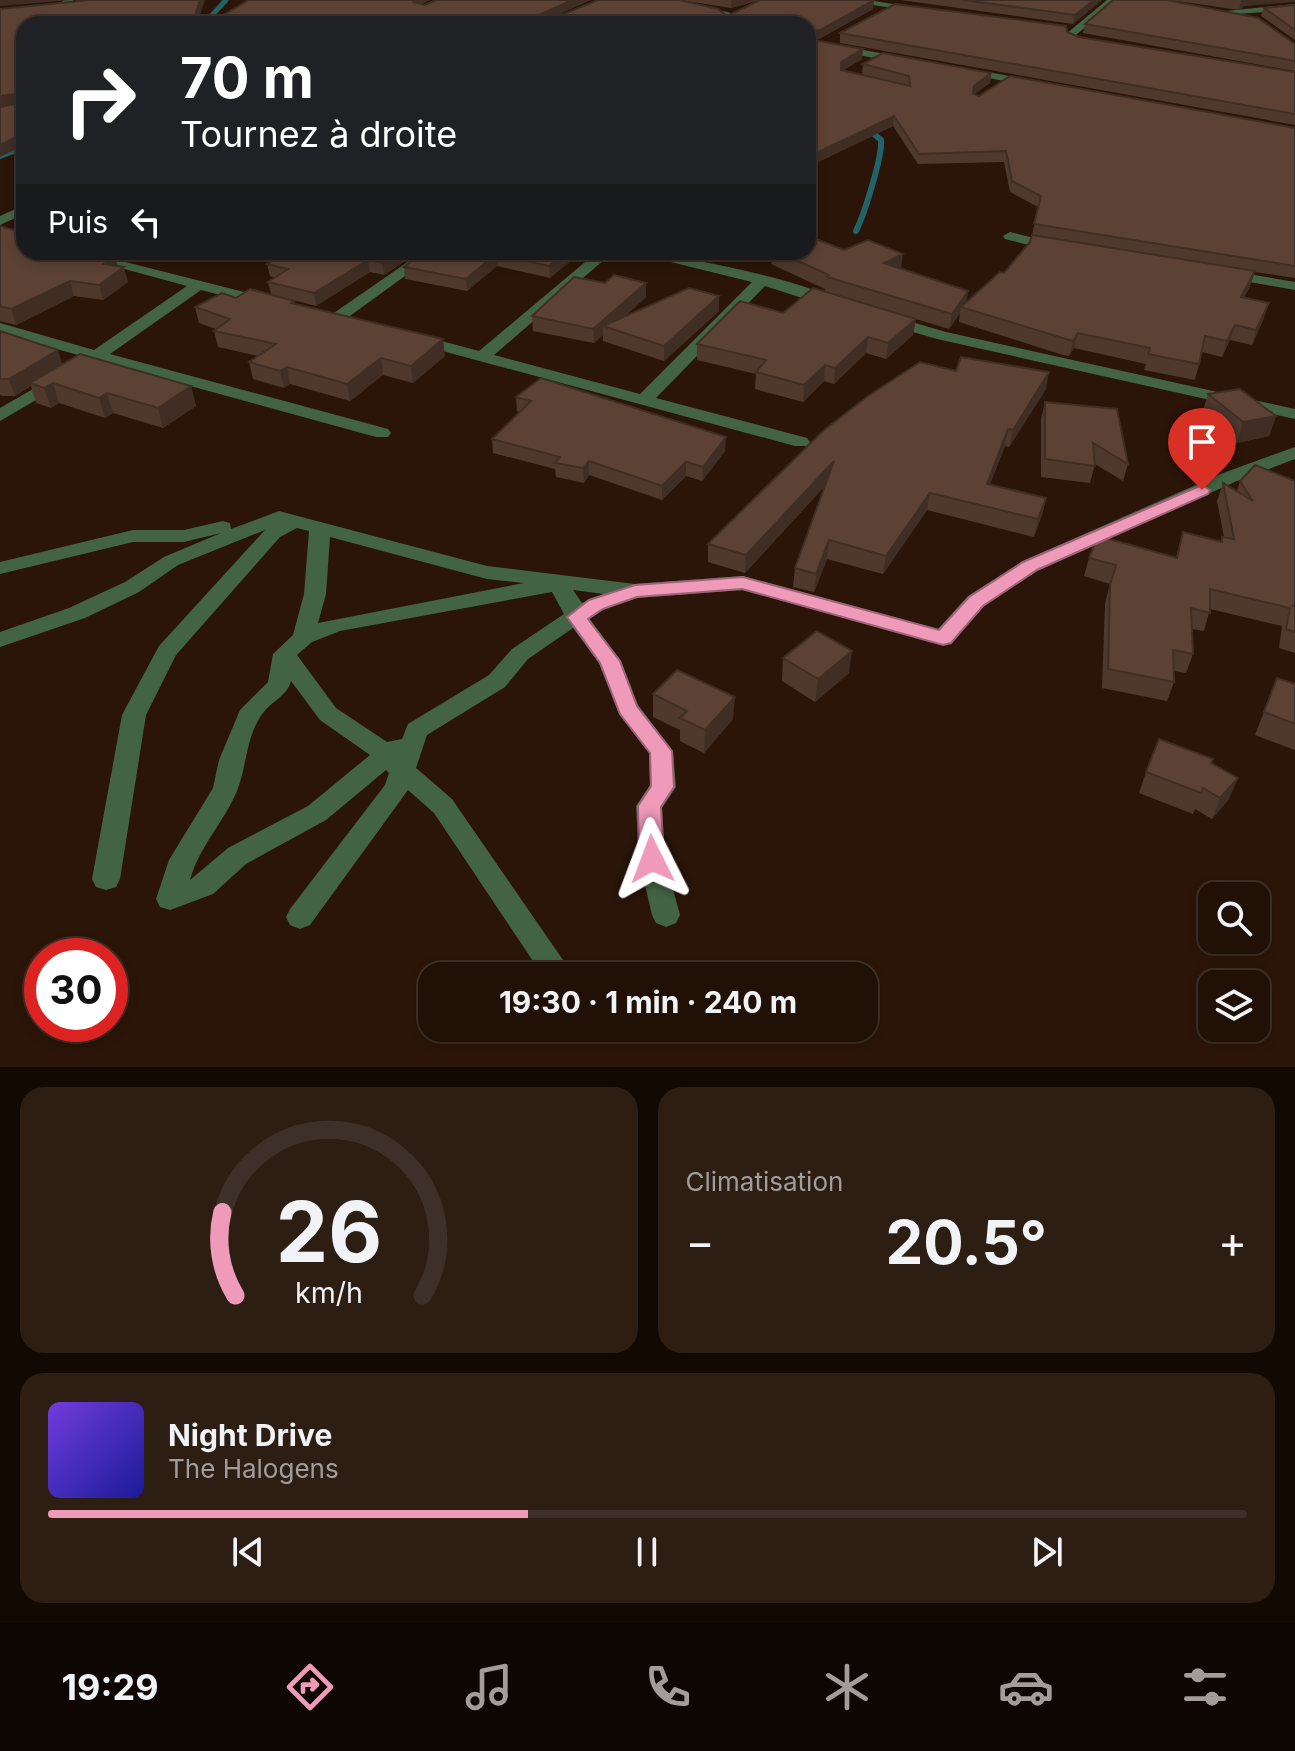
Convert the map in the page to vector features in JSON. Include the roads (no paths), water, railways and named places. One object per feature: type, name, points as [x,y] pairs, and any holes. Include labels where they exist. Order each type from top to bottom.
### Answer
[{"type":"street","points":[[657,0],[736,15],[747,10]]},
{"type":"street","points":[[846,0],[896,3],[937,12]]},
{"type":"street","points":[[1109,46],[1069,36],[1112,0]]},
{"type":"street","points":[[869,19],[896,3]]},
{"type":"street","points":[[47,9],[69,5]]},
{"type":"street","points":[[1222,12],[1295,7]]},
{"type":"street","points":[[1211,10],[1260,22]]},
{"type":"street","points":[[1059,28],[1074,30]]},
{"type":"street","points":[[821,46],[833,39]]},
{"type":"street","points":[[816,45],[922,64]]},
{"type":"street","points":[[857,68],[879,56]]},
{"type":"street","points":[[951,69],[1052,86]]},
{"type":"street","points":[[988,93],[1008,78]]},
{"type":"street","points":[[1010,236],[1070,250]]},
{"type":"street","points":[[104,260],[274,304]]},
{"type":"street","points":[[366,326],[329,316],[418,260]]},
{"type":"street","points":[[482,357],[597,260]]},
{"type":"street","points":[[673,260],[762,280],[943,336],[1295,414]]},
{"type":"street","points":[[1202,270],[1295,286]]},
{"type":"street","points":[[644,400],[762,280]]},
{"type":"street","points":[[0,416],[97,356],[197,286]]},
{"type":"street","points":[[0,328],[382,433]]},
{"type":"street","points":[[395,333],[801,442]]},
{"type":"street","points":[[0,640],[77,613],[132,587],[171,561],[279,517],[487,572],[635,591],[743,583],[943,638],[976,601],[1030,566],[1230,477],[1292,458]]},
{"type":"street","points":[[0,570],[26,560],[133,536],[184,536],[242,523],[266,523]]},
{"type":"street","points":[[106,879],[134,715],[167,651],[273,533],[304,524],[320,530],[315,594],[303,638],[284,654]]},
{"type":"street","points":[[0,549],[26,560]]},
{"type":"street","points":[[635,591],[596,604],[576,617],[520,654],[497,681],[438,716],[417,734],[394,763],[317,813],[237,856],[203,886],[170,899],[182,860],[225,789],[231,760],[252,710],[279,685],[284,654],[304,637],[335,625],[557,584],[570,600],[576,617],[610,661],[627,708],[661,751],[663,787],[649,806],[652,859],[666,915]]},
{"type":"street","points":[[284,654],[328,714],[394,763],[443,806],[549,962]]},
{"type":"street","points":[[300,917],[396,789],[394,763]]},
{"type":"waterway","points":[[211,16],[226,0]]},
{"type":"waterway","points":[[856,231],[881,148],[881,140],[866,127]]},
{"type":"waterway","points":[[0,156],[16,150]]}]
